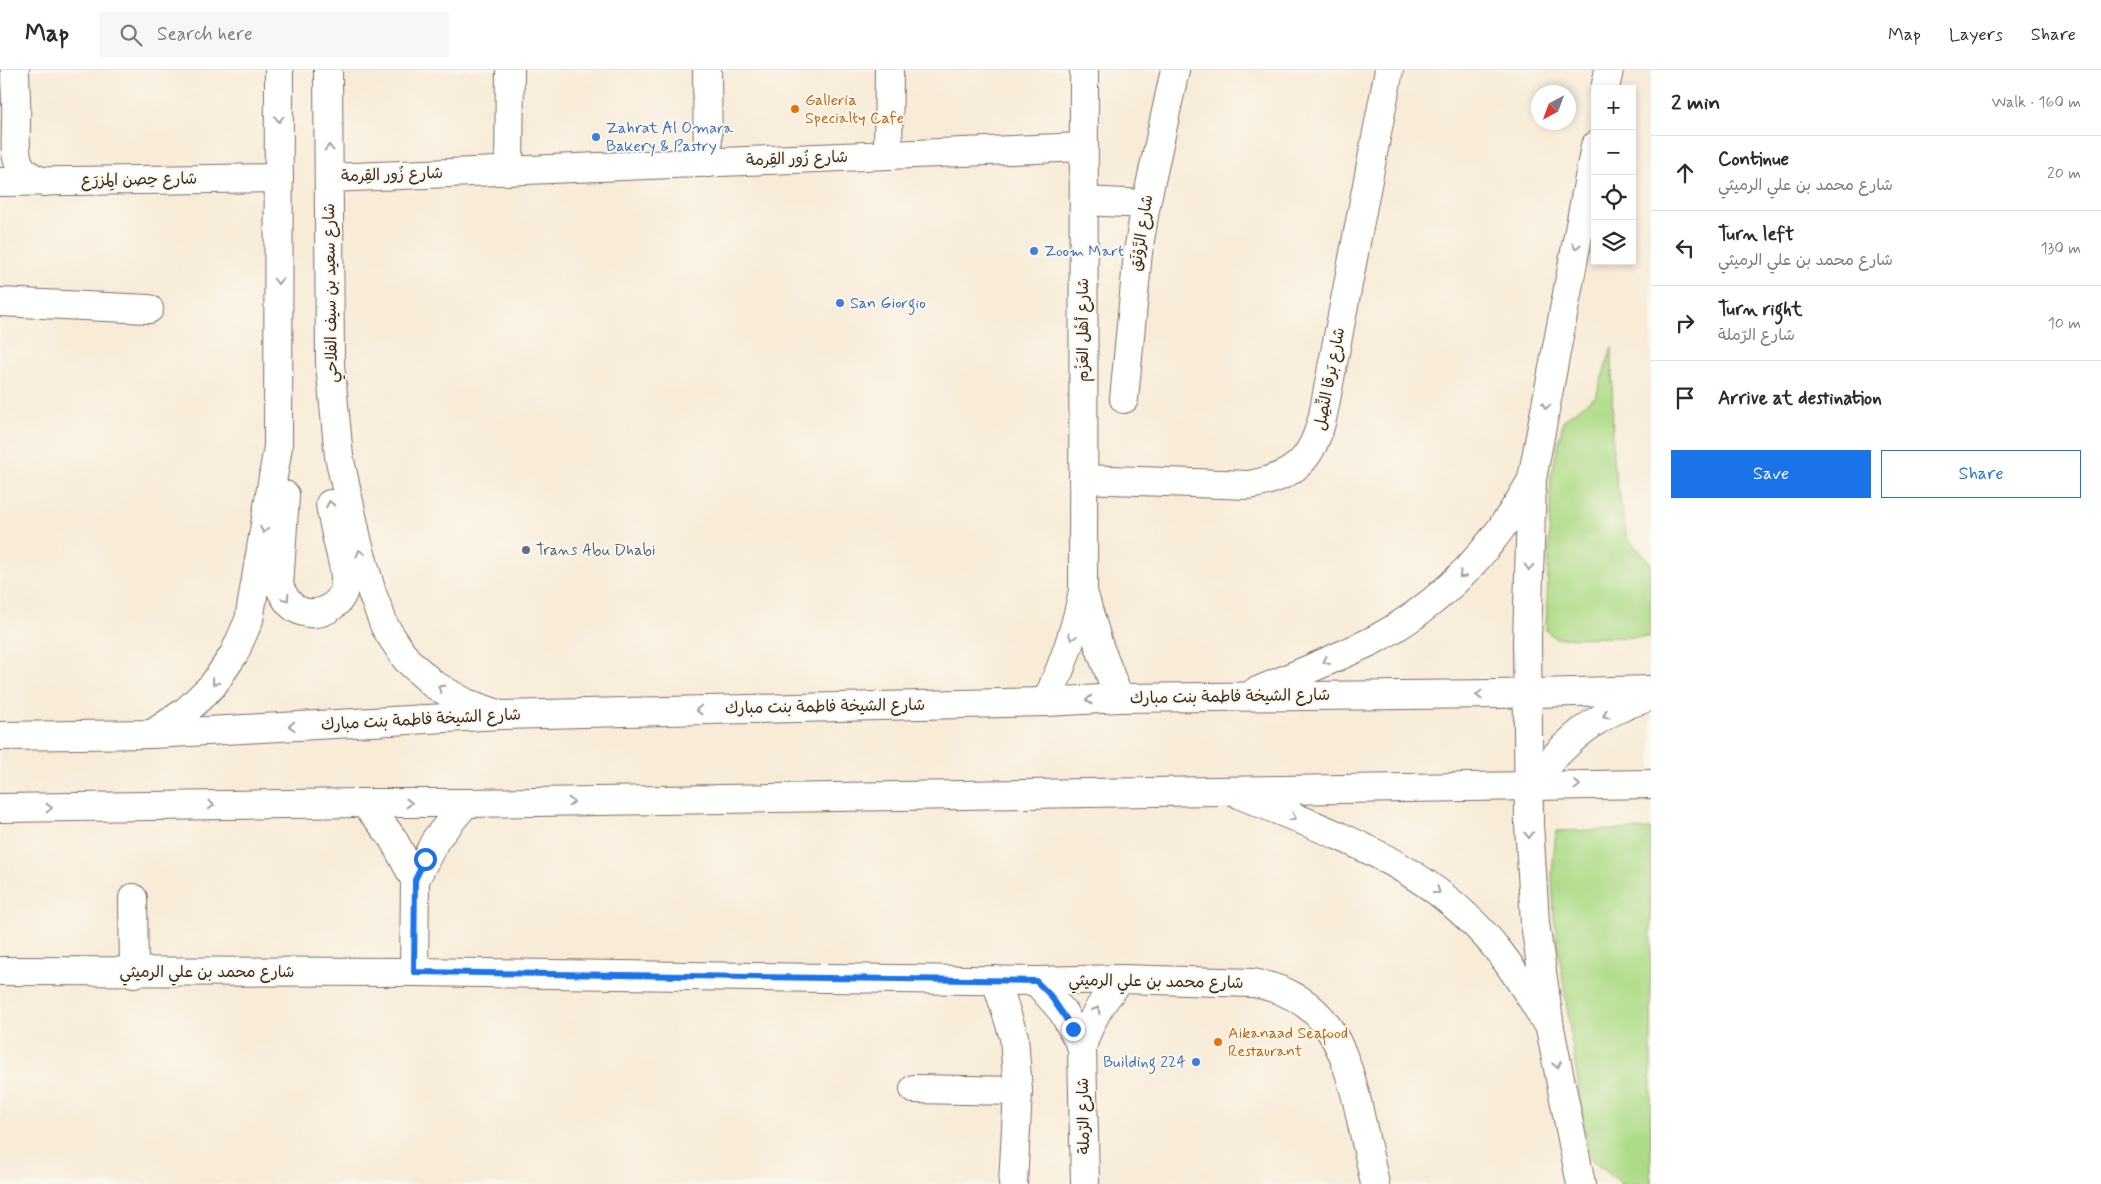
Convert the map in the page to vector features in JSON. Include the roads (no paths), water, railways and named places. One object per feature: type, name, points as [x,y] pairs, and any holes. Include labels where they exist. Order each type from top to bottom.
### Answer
[{"type":"street","points":[[15,70],[16,158],[26,173],[33,178],[45,182]]},
{"type":"street","name":"شارع سعيد بن سيف الفلاحي","points":[[152,734],[186,712],[213,686],[234,654],[249,620],[278,447],[279,70]]},
{"type":"street","name":"شارع سعيد بن سيف الفلاحي","points":[[328,70],[330,364],[339,456],[358,543],[372,593],[385,627],[406,659],[434,684],[466,703],[501,715]]},
{"type":"street","points":[[509,171],[510,70]]},
{"type":"street","points":[[707,70],[708,163]]},
{"type":"street","points":[[888,155],[889,70]]},
{"type":"street","name":"شارع أهْل العَزْم","points":[[1046,702],[1069,648],[1078,621],[1083,590],[1084,70]]},
{"type":"street","name":"شارع الرَّوْنَق","points":[[1124,399],[1132,301],[1146,204],[1175,70]]},
{"type":"street","name":"شارع بَرقا النِّصِل","points":[[1083,479],[1249,486],[1271,482],[1291,471],[1307,456],[1318,437],[1322,422],[1389,70]]},
{"type":"street","points":[[1606,85],[1609,70]]},
{"type":"street","points":[[0,71],[2,120],[0,145]]},
{"type":"street","name":"شارع زُور القِرمة","points":[[329,178],[1084,147]]},
{"type":"street","points":[[1581,1184],[1550,1028],[1535,924],[1528,786],[1527,640],[1532,480],[1591,167]]},
{"type":"street","name":"شارع حِصن المِزرَع","points":[[0,182],[279,178]]},
{"type":"street","points":[[1084,202],[1146,204]]},
{"type":"street","points":[[0,302],[149,309]]},
{"type":"street","name":"شارع سعيد بن سيف الفلاحي","points":[[278,447],[285,486],[280,586],[284,598],[294,608],[307,613],[321,612],[332,607],[342,596],[345,583],[329,496],[330,482],[339,456]]},
{"type":"street","points":[[1245,697],[1374,639],[1412,616],[1450,588],[1472,564],[1515,510],[1532,480]]},
{"type":"street","name":"شارع أهْل العَزْم","points":[[1083,590],[1099,646],[1119,698]]},
{"type":"street","name":"شارع الشيخة فاطمة بنت مبارك","points":[[0,736],[152,734],[501,715],[1046,702],[1119,698],[1528,694],[1651,690]]},
{"type":"street","points":[[1528,786],[1565,744],[1585,728],[1615,710],[1651,697]]},
{"type":"street","points":[[0,808],[1232,792],[1651,784]]},
{"type":"street","points":[[1232,792],[1372,850],[1411,872],[1447,899],[1498,950],[1550,1028]]},
{"type":"street","points":[[363,803],[380,820],[393,839],[415,880]]},
{"type":"street","points":[[414,972],[415,880],[436,839],[466,803]]},
{"type":"street","points":[[133,898],[134,972]]},
{"type":"street","name":"شارع محمد بن علي الرميثي","points":[[0,972],[414,972],[1036,981],[1122,979],[1253,983],[1272,986],[1307,1004],[1322,1018],[1334,1034],[1351,1074],[1375,1184]]},
{"type":"street","name":"شارع الرّملة","points":[[1085,1184],[1082,1047],[1096,1009],[1122,979]]},
{"type":"street","points":[[996,980],[1014,1037],[1018,1091],[1013,1184]]},
{"type":"street","name":"شارع الرّملة","points":[[1036,981],[1062,1012],[1082,1047]]},
{"type":"street","points":[[914,1089],[1018,1091]]},
{"type":"place","name":"Galleria Specialty Cafe","points":[[795,109]]},
{"type":"place","name":"Zahrat Al Omara Bakery & Pastry","points":[[596,137]]},
{"type":"place","name":"Zoom Mart","points":[[1034,251]]},
{"type":"place","name":"San Giorgio","points":[[840,303]]},
{"type":"place","name":"Trans Abu Dhabi","points":[[526,550]]},
{"type":"place","name":"Aikanaad Seafood Restaurant","points":[[1218,1042]]},
{"type":"place","name":"Building 224","points":[[1196,1062]]}]
